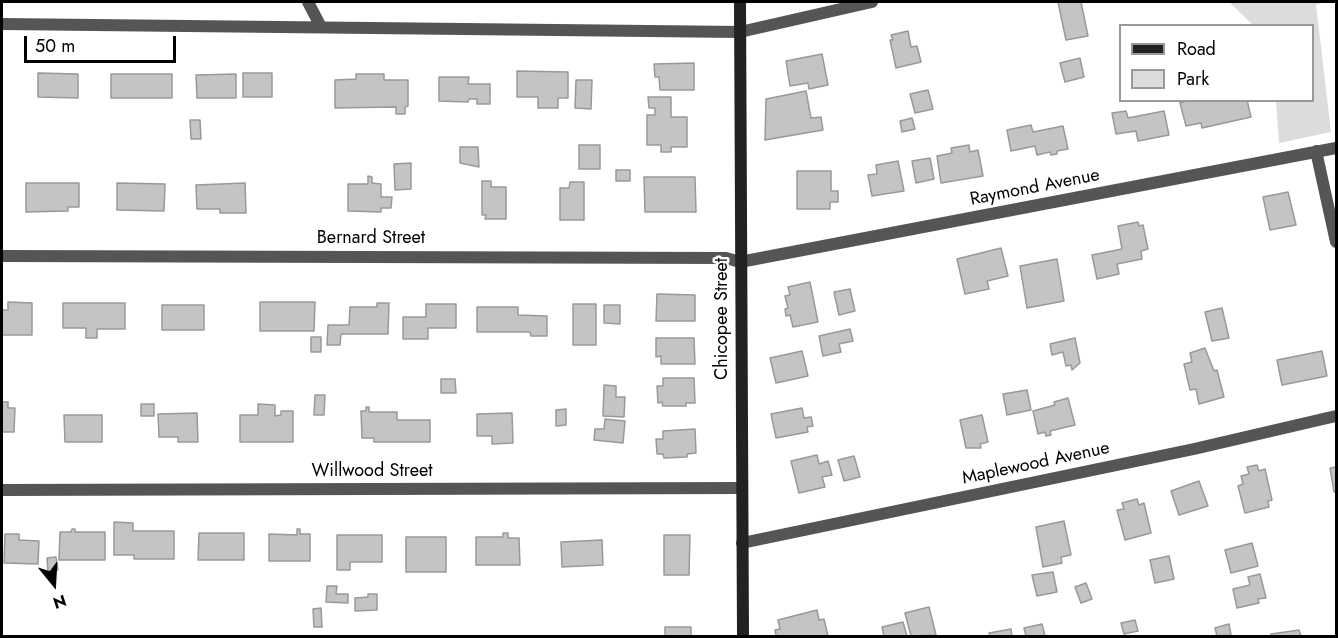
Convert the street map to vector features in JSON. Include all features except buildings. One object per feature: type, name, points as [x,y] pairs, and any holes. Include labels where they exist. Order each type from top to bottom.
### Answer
[{"type":"main road","name":"Chicopee Street","points":[[740,2],[743,636]]},
{"type":"street","points":[[308,2],[321,27]]},
{"type":"street","points":[[2,24],[740,32],[872,2]]},
{"type":"street","name":"Raymond Avenue","points":[[740,262],[1336,148]]},
{"type":"street","points":[[1316,151],[1336,242]]},
{"type":"street","name":"Bernard Street","points":[[2,256],[726,258],[740,262]]},
{"type":"street","name":"Maplewood Avenue","points":[[742,543],[1194,449],[1336,416]]},
{"type":"street","name":"Willwood Street","points":[[2,490],[742,488]]},
{"type":"green space","points":[[1229,2],[1324,2],[1316,5],[1331,132],[1279,143],[1276,102],[1314,102],[1314,24],[1252,24]]}]
